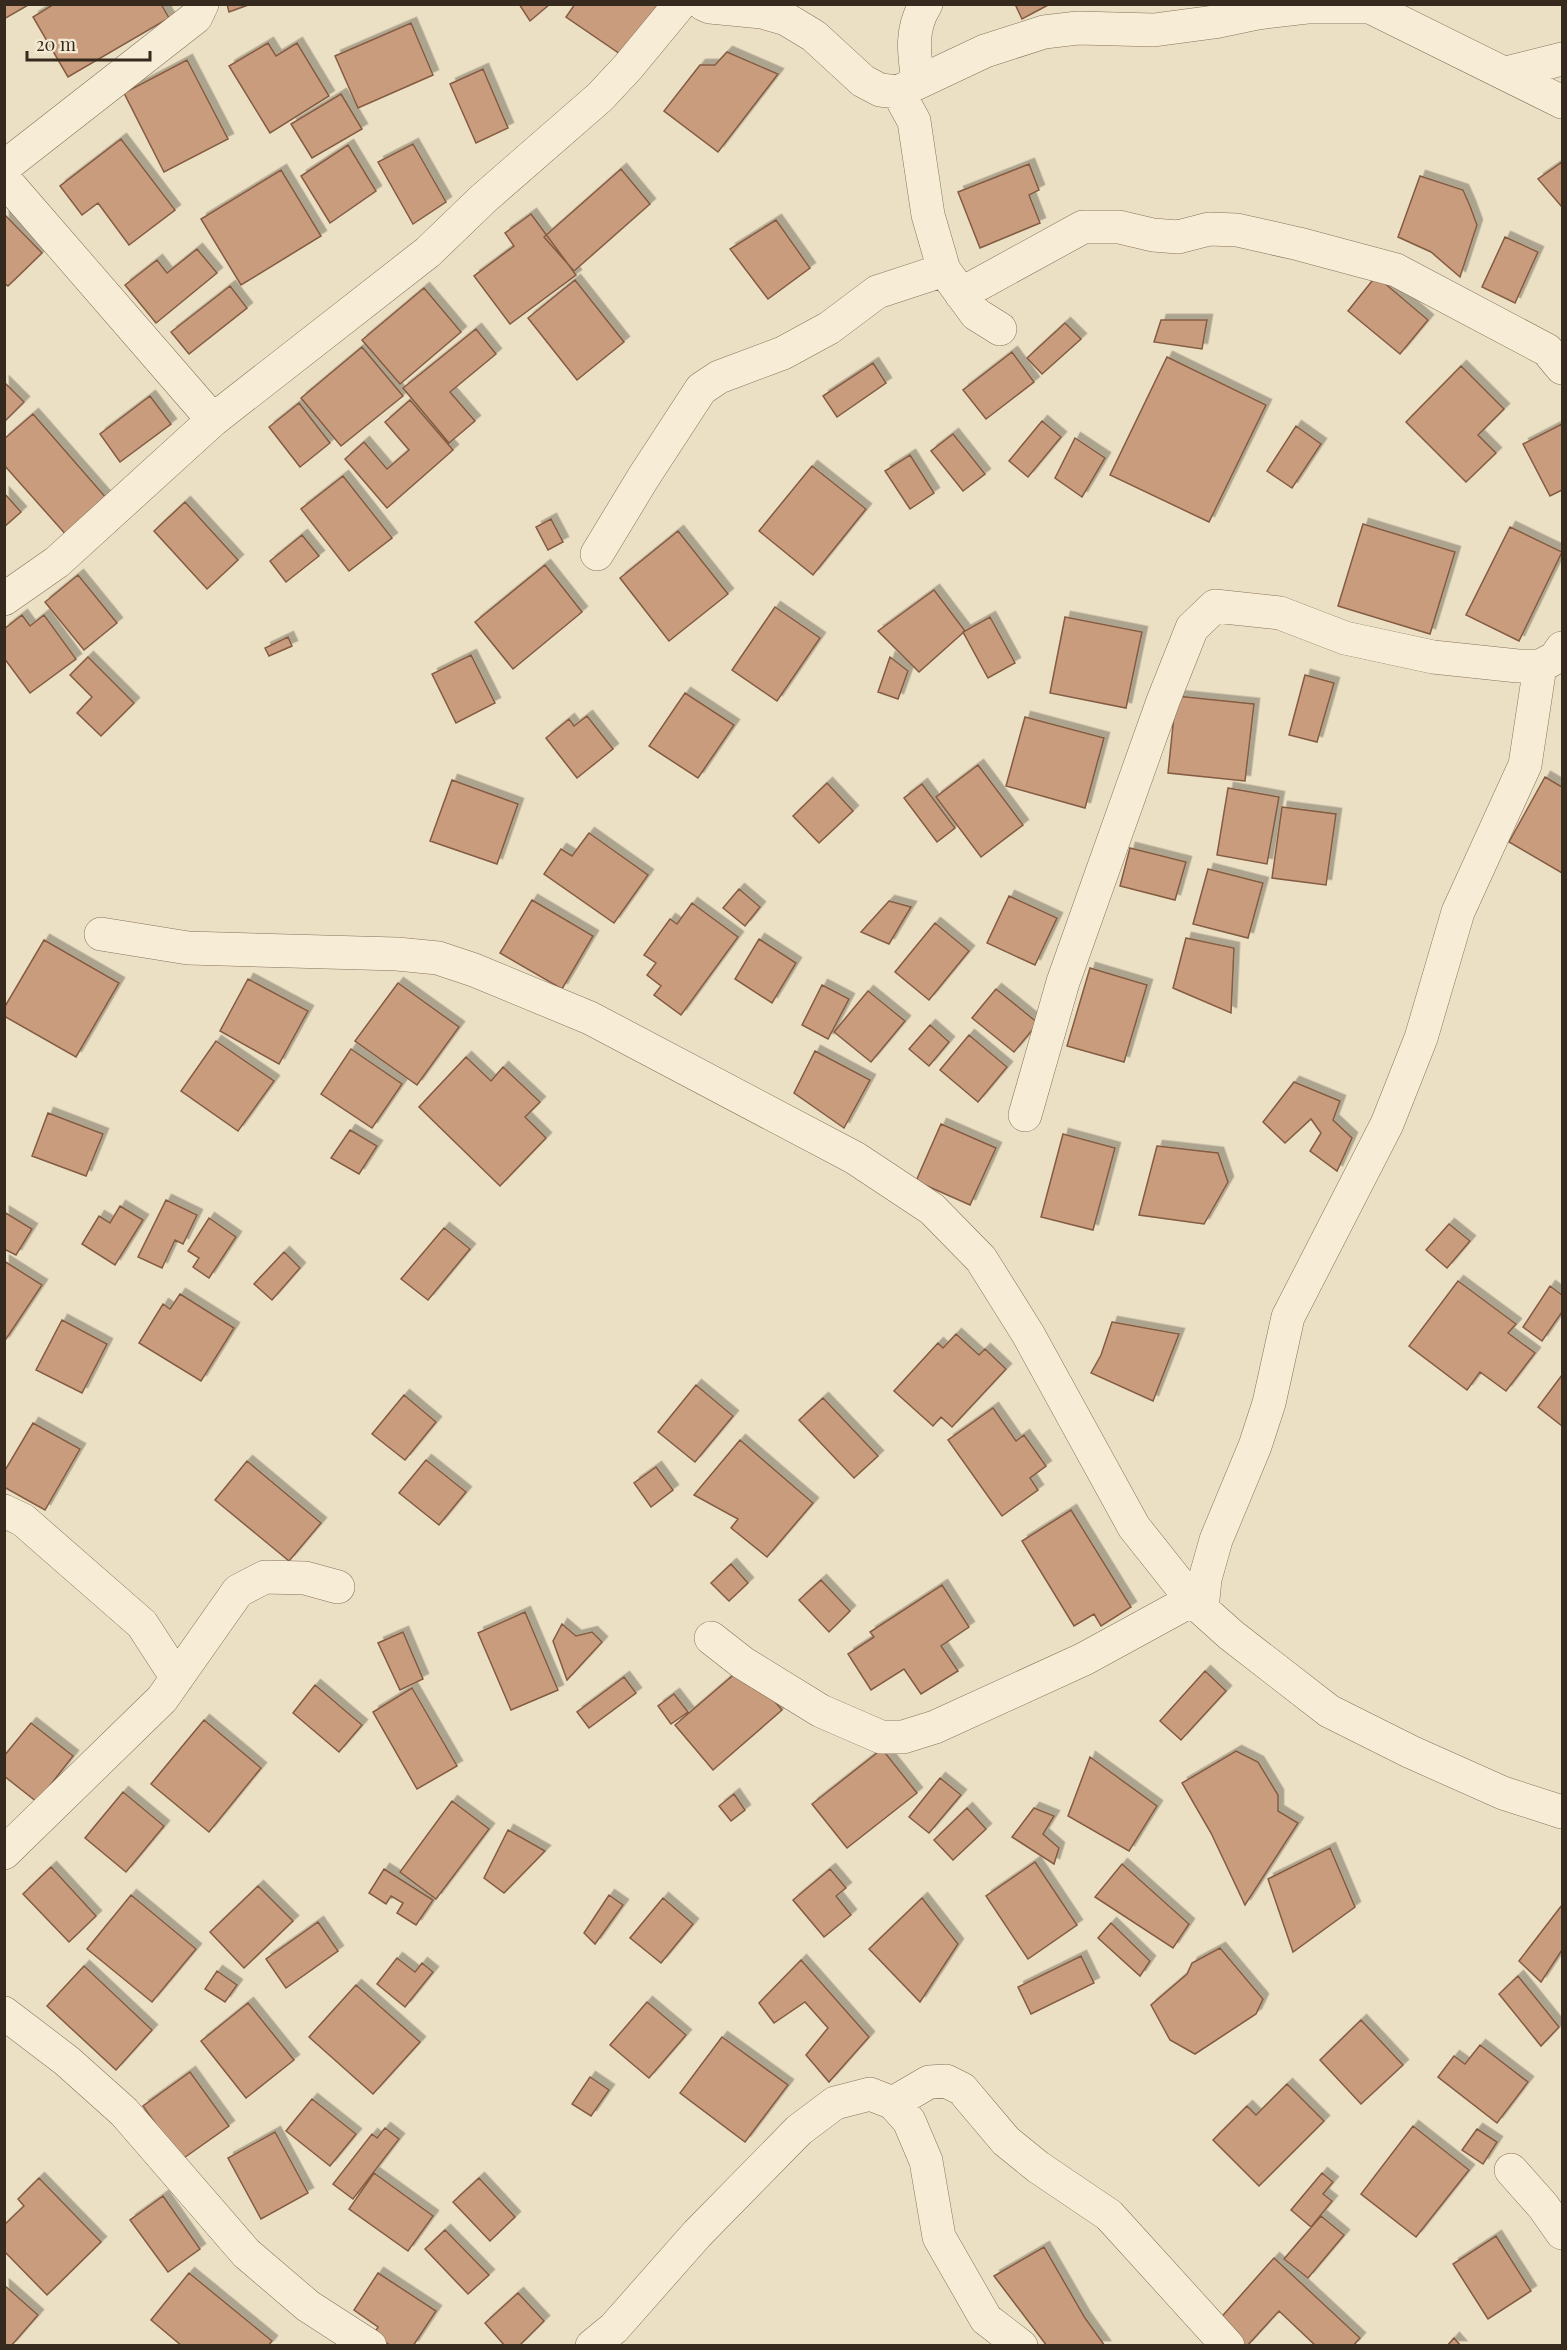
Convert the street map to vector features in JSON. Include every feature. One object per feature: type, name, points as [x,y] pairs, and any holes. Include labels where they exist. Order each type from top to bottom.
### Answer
[{"type":"street","points":[[4,167],[196,17],[202,4]]},
{"type":"street","points":[[4,599],[57,562],[213,420],[428,252],[483,199],[600,97],[628,68],[680,4]]},
{"type":"street","points":[[703,4],[710,8],[762,12],[786,19],[814,36],[863,81],[880,90],[908,87],[985,51],[1044,32],[1078,28],[1155,30],[1307,7],[1366,6],[1563,102]]},
{"type":"street","points":[[926,4],[913,36],[908,87],[928,215],[953,282],[976,314],[1000,330]]},
{"type":"street","points":[[1506,73],[1563,59]]},
{"type":"street","points":[[4,179],[213,420]]},
{"type":"street","points":[[597,554],[701,389],[719,377],[783,352],[829,328],[877,292],[953,282],[1083,227],[1119,227],[1153,235],[1178,237],[1209,229],[1237,230],[1396,270],[1547,350],[1563,368]]},
{"type":"street","points":[[711,1638],[743,1663],[821,1711],[881,1737],[903,1737],[935,1727],[1197,1604],[1216,1540],[1255,1446],[1269,1403],[1288,1317],[1387,1124],[1421,1038],[1458,912],[1525,765],[1551,657],[1518,666],[1433,657],[1345,638],[1280,613],[1215,606],[1192,628],[1163,700],[1063,982],[1025,1115]]},
{"type":"street","points":[[101,933],[188,948],[398,954],[438,958],[474,970],[590,1018],[855,1158],[932,1209],[981,1259],[1028,1334],[1134,1527],[1197,1604],[1231,1635],[1329,1711],[1411,1752],[1503,1793],[1563,1812]]},
{"type":"street","points":[[4,1511],[23,1520],[142,1624],[177,1678]]},
{"type":"street","points":[[4,1853],[162,1699],[238,1592],[265,1577],[305,1578],[338,1587]]},
{"type":"street","points":[[4,2013],[68,2061],[124,2112],[246,2253],[308,2306],[370,2346]]},
{"type":"street","points":[[893,2103],[929,2082],[946,2080],[962,2089],[1006,2141],[1038,2167],[1109,2215],[1228,2346]]},
{"type":"street","points":[[592,2346],[614,2328],[697,2235],[799,2130],[835,2103],[870,2094],[893,2103],[909,2121],[926,2161],[939,2236],[986,2319],[1022,2346]]},
{"type":"street","points":[[1511,2170],[1563,2233]]},
{"type":"building","points":[[4,4],[30,4],[4,19]]},
{"type":"building","points":[[54,4],[161,4],[169,18],[68,77],[33,17]]},
{"type":"building","points":[[227,4],[251,4],[229,12]]},
{"type":"building","points":[[519,4],[550,4],[530,21]]},
{"type":"building","points":[[575,4],[659,4],[623,56],[566,17]]},
{"type":"building","points":[[1015,4],[1050,4],[1022,19]]},
{"type":"building","points":[[411,23],[433,75],[358,108],[335,56]]},
{"type":"building","points":[[268,43],[276,56],[297,43],[329,96],[270,133],[229,66]]},
{"type":"building","points":[[727,52],[778,74],[718,152],[664,111],[700,65],[715,65]]},
{"type":"building","points":[[187,60],[228,139],[164,172],[124,93]]},
{"type":"building","points":[[483,69],[508,128],[476,143],[450,84]]},
{"type":"building","points":[[341,94],[362,129],[312,158],[291,124]]},
{"type":"building","points":[[121,139],[175,210],[129,245],[98,203],[82,215],[60,186]]},
{"type":"building","points":[[413,144],[446,202],[413,224],[378,162]]},
{"type":"building","points":[[348,145],[376,191],[330,223],[301,176]]},
{"type":"building","points":[[1562,162],[1562,207],[1538,179]]},
{"type":"building","points":[[1029,164],[1039,190],[1029,195],[1040,223],[980,248],[958,192]]},
{"type":"building","points":[[621,169],[650,204],[574,271],[544,237]]},
{"type":"building","points":[[281,170],[321,236],[241,285],[201,219]]},
{"type":"building","points":[[1420,176],[1463,190],[1470,206],[1477,225],[1460,277],[1431,252],[1398,237]]},
{"type":"building","points":[[4,214],[42,253],[8,286],[4,283]]},
{"type":"building","points":[[531,214],[576,275],[510,324],[474,276],[514,246],[505,233]]},
{"type":"building","points":[[776,220],[810,268],[768,299],[730,249]]},
{"type":"building","points":[[1505,237],[1538,252],[1515,303],[1482,287]]},
{"type":"building","points":[[197,249],[217,273],[156,323],[125,285],[157,260],[167,273]]},
{"type":"building","points":[[1376,276],[1428,320],[1400,354],[1348,311]]},
{"type":"building","points":[[575,280],[624,342],[577,380],[528,318]]},
{"type":"building","points":[[230,286],[247,308],[189,354],[171,332]]},
{"type":"building","points":[[424,288],[461,332],[400,384],[362,340]]},
{"type":"building","points":[[1161,320],[1207,320],[1202,349],[1154,342]]},
{"type":"building","points":[[1065,323],[1081,339],[1042,374],[1027,358]]},
{"type":"building","points":[[476,329],[496,354],[450,392],[475,421],[449,443],[403,388]]},
{"type":"building","points":[[362,347],[403,396],[341,446],[301,398]]},
{"type":"building","points":[[1012,352],[1034,382],[986,419],[963,390]]},
{"type":"building","points":[[1167,357],[1266,405],[1209,522],[1110,475]]},
{"type":"building","points":[[873,363],[886,383],[837,417],[823,396]]},
{"type":"building","points":[[1461,366],[1504,409],[1478,435],[1496,453],[1466,482],[1406,422]]},
{"type":"building","points":[[4,382],[24,402],[4,422]]},
{"type":"building","points":[[150,396],[171,424],[120,462],[100,434]]},
{"type":"building","points":[[410,400],[453,450],[387,508],[345,459],[364,442],[387,469],[409,450],[385,422]]},
{"type":"building","points":[[299,403],[330,443],[300,467],[269,427]]},
{"type":"building","points":[[33,414],[108,500],[68,537],[4,465],[4,439]]},
{"type":"building","points":[[1042,421],[1061,437],[1028,477],[1009,461]]},
{"type":"building","points":[[1562,424],[1562,490],[1550,496],[1523,444]]},
{"type":"building","points":[[1296,426],[1321,444],[1292,488],[1267,471]]},
{"type":"building","points":[[953,434],[985,474],[963,491],[931,451]]},
{"type":"building","points":[[1075,438],[1105,458],[1082,497],[1055,478]]},
{"type":"building","points":[[910,455],[934,493],[910,509],[885,471]]},
{"type":"building","points":[[812,466],[866,509],[813,575],[759,531]]},
{"type":"building","points":[[343,476],[392,538],[349,571],[301,509]]},
{"type":"building","points":[[4,493],[21,512],[4,527]]},
{"type":"building","points":[[185,502],[238,560],[207,589],[154,531]]},
{"type":"building","points":[[551,519],[563,542],[548,550],[536,527]]},
{"type":"building","points":[[1363,524],[1455,552],[1430,634],[1338,606]]},
{"type":"building","points":[[1510,527],[1562,552],[1519,641],[1466,615]]},
{"type":"building","points":[[678,531],[728,594],[669,641],[620,578]]},
{"type":"building","points":[[302,535],[319,556],[286,582],[270,561]]},
{"type":"building","points":[[545,565],[582,612],[513,669],[475,622]]},
{"type":"building","points":[[78,575],[117,623],[84,650],[45,602]]},
{"type":"building","points":[[934,590],[965,631],[919,672],[878,631]]},
{"type":"building","points":[[775,607],[820,638],[777,701],[732,670]]},
{"type":"building","points":[[22,615],[30,626],[44,615],[76,659],[30,693],[4,658],[4,629]]},
{"type":"building","points":[[990,617],[1015,663],[988,678],[963,632]]},
{"type":"building","points":[[1065,617],[1142,632],[1126,708],[1050,693]]},
{"type":"building","points":[[288,637],[292,646],[269,656],[265,648]]},
{"type":"building","points":[[471,655],[495,703],[456,723],[432,674]]},
{"type":"building","points":[[88,657],[134,703],[101,736],[77,713],[92,697],[70,675]]},
{"type":"building","points":[[890,657],[908,671],[898,699],[878,692]]},
{"type":"building","points":[[1305,675],[1334,683],[1317,742],[1289,735]]},
{"type":"building","points":[[685,693],[734,725],[698,778],[649,746]]},
{"type":"building","points":[[1176,696],[1254,704],[1245,781],[1168,773]]},
{"type":"building","points":[[587,716],[613,749],[577,778],[546,738],[569,719],[574,726]]},
{"type":"building","points":[[1025,717],[1104,738],[1085,808],[1006,786]]},
{"type":"building","points":[[978,765],[1023,825],[981,857],[936,797]]},
{"type":"building","points":[[1545,777],[1562,787],[1562,873],[1509,842]]},
{"type":"building","points":[[452,780],[518,804],[497,864],[430,841]]},
{"type":"building","points":[[827,783],[853,811],[819,843],[793,816]]},
{"type":"building","points":[[922,784],[955,828],[937,842],[904,798]]},
{"type":"building","points":[[1228,788],[1279,797],[1267,864],[1217,855]]},
{"type":"building","points":[[1282,807],[1336,814],[1326,885],[1272,878]]},
{"type":"building","points":[[589,833],[648,875],[614,923],[544,874],[561,849],[572,856]]},
{"type":"building","points":[[1130,848],[1186,862],[1175,900],[1120,886]]},
{"type":"building","points":[[1208,869],[1263,883],[1248,938],[1193,924]]},
{"type":"building","points":[[739,889],[760,907],[745,926],[723,908]]},
{"type":"building","points":[[1009,896],[1057,918],[1035,965],[987,943]]},
{"type":"building","points":[[532,900],[593,936],[562,989],[500,953]]},
{"type":"building","points":[[889,901],[911,907],[889,944],[861,932]]},
{"type":"building","points":[[692,903],[738,937],[681,1015],[654,995],[661,986],[647,975],[656,963],[644,955],[670,919],[677,924]]},
{"type":"building","points":[[935,923],[969,951],[929,1000],[895,972]]},
{"type":"building","points":[[1186,938],[1234,948],[1231,1013],[1173,988]]},
{"type":"building","points":[[759,939],[796,963],[772,1003],[735,979]]},
{"type":"building","points":[[44,940],[119,983],[76,1057],[4,1016],[4,1008]]},
{"type":"building","points":[[1090,968],[1147,985],[1124,1062],[1067,1046]]},
{"type":"building","points":[[248,979],[308,1011],[279,1064],[220,1031]]},
{"type":"building","points":[[398,983],[459,1027],[417,1085],[355,1041]]},
{"type":"building","points":[[822,985],[849,999],[828,1039],[802,1025]]},
{"type":"building","points":[[996,989],[1038,1023],[1014,1052],[972,1018]]},
{"type":"building","points":[[868,991],[905,1021],[871,1062],[834,1032]]},
{"type":"building","points":[[930,1025],[949,1042],[929,1066],[909,1049]]},
{"type":"building","points":[[969,1035],[1007,1067],[978,1102],[940,1070]]},
{"type":"building","points":[[216,1041],[274,1081],[238,1131],[181,1091]]},
{"type":"building","points":[[351,1049],[402,1084],[372,1128],[321,1094]]},
{"type":"building","points":[[815,1051],[870,1080],[844,1128],[794,1093]]},
{"type":"building","points":[[466,1057],[491,1081],[503,1067],[540,1102],[525,1117],[546,1138],[500,1186],[419,1107]]},
{"type":"building","points":[[1294,1082],[1340,1101],[1333,1120],[1352,1138],[1337,1171],[1310,1151],[1321,1133],[1311,1119],[1285,1143],[1263,1122]]},
{"type":"building","points":[[48,1113],[103,1134],[86,1176],[32,1156]]},
{"type":"building","points":[[941,1124],[996,1148],[970,1205],[916,1181]]},
{"type":"building","points":[[350,1130],[377,1146],[359,1174],[331,1158]]},
{"type":"building","points":[[1063,1134],[1115,1148],[1093,1230],[1041,1217]]},
{"type":"building","points":[[1157,1146],[1218,1153],[1228,1182],[1204,1224],[1139,1215]]},
{"type":"building","points":[[166,1200],[197,1215],[183,1244],[175,1240],[162,1268],[138,1257]]},
{"type":"building","points":[[120,1206],[143,1220],[115,1265],[82,1244],[99,1216],[110,1223]]},
{"type":"building","points":[[4,1212],[32,1229],[16,1255],[4,1249]]},
{"type":"building","points":[[209,1218],[236,1237],[209,1278],[193,1267],[199,1258],[188,1251]]},
{"type":"building","points":[[1449,1224],[1470,1241],[1447,1268],[1426,1250]]},
{"type":"building","points":[[444,1228],[470,1249],[428,1300],[401,1279]]},
{"type":"building","points":[[284,1252],[300,1268],[272,1300],[254,1284]]},
{"type":"building","points":[[4,1261],[42,1285],[4,1342]]},
{"type":"building","points":[[1458,1281],[1516,1324],[1508,1333],[1535,1353],[1506,1391],[1480,1372],[1467,1390],[1409,1346]]},
{"type":"building","points":[[1550,1286],[1562,1295],[1562,1312],[1542,1341],[1523,1327]]},
{"type":"building","points":[[180,1294],[234,1328],[201,1381],[139,1343],[163,1304],[170,1309]]},
{"type":"building","points":[[62,1320],[107,1344],[82,1393],[36,1370]]},
{"type":"building","points":[[1112,1322],[1179,1334],[1153,1401],[1091,1373],[1101,1355]]},
{"type":"building","points":[[956,1334],[979,1355],[985,1349],[1006,1369],[952,1427],[941,1417],[933,1426],[894,1391],[938,1343],[943,1348]]},
{"type":"building","points":[[1562,1375],[1562,1426],[1538,1407]]},
{"type":"building","points":[[696,1385],[733,1416],[695,1462],[658,1432]]},
{"type":"building","points":[[404,1395],[436,1422],[405,1460],[372,1434]]},
{"type":"building","points":[[823,1398],[878,1456],[854,1478],[799,1420]]},
{"type":"building","points":[[993,1408],[1016,1441],[1024,1435],[1046,1466],[1030,1478],[1038,1490],[1002,1516],[948,1440]]},
{"type":"building","points":[[33,1423],[80,1449],[45,1510],[4,1487],[4,1472]]},
{"type":"building","points":[[740,1440],[813,1503],[767,1557],[731,1528],[738,1519],[694,1495]]},
{"type":"building","points":[[426,1460],[466,1492],[439,1525],[399,1493]]},
{"type":"building","points":[[247,1461],[321,1523],[289,1561],[215,1500]]},
{"type":"building","points":[[656,1467],[673,1490],[651,1507],[634,1483]]},
{"type":"building","points":[[1071,1510],[1131,1607],[1101,1626],[1094,1614],[1074,1626],[1022,1541]]},
{"type":"building","points":[[731,1564],[748,1583],[729,1601],[711,1583]]},
{"type":"building","points":[[821,1580],[850,1611],[829,1632],[799,1600]]},
{"type":"building","points":[[942,1585],[969,1627],[941,1646],[958,1671],[921,1694],[904,1669],[871,1690],[848,1654],[874,1637],[870,1632]]},
{"type":"building","points":[[525,1612],[558,1690],[511,1710],[478,1633]]},
{"type":"building","points":[[562,1624],[576,1636],[592,1632],[602,1642],[567,1680],[553,1641]]},
{"type":"building","points":[[403,1632],[423,1679],[400,1690],[378,1643]]},
{"type":"building","points":[[738,1671],[758,1682],[782,1710],[713,1770],[675,1725]]},
{"type":"building","points":[[1205,1671],[1226,1691],[1181,1740],[1160,1721]]},
{"type":"building","points":[[624,1677],[636,1693],[589,1728],[577,1712]]},
{"type":"building","points":[[315,1685],[362,1725],[339,1752],[293,1713]]},
{"type":"building","points":[[412,1688],[457,1766],[417,1789],[373,1712]]},
{"type":"building","points":[[674,1694],[688,1712],[671,1724],[658,1706]]},
{"type":"building","points":[[204,1720],[261,1768],[209,1832],[151,1784]]},
{"type":"building","points":[[31,1723],[73,1756],[37,1802],[4,1776],[4,1756]]},
{"type":"building","points":[[882,1749],[917,1793],[847,1848],[812,1804]]},
{"type":"building","points":[[1236,1751],[1258,1762],[1278,1795],[1278,1811],[1298,1823],[1245,1905],[1211,1833],[1182,1783]]},
{"type":"building","points":[[1090,1757],[1157,1806],[1129,1851],[1068,1816]]},
{"type":"building","points":[[940,1778],[961,1795],[929,1833],[909,1817]]},
{"type":"building","points":[[123,1792],[164,1826],[126,1872],[85,1838]]},
{"type":"building","points":[[734,1794],[745,1810],[731,1821],[719,1806]]},
{"type":"building","points":[[452,1801],[489,1829],[436,1899],[400,1872]]},
{"type":"building","points":[[967,1808],[986,1829],[953,1860],[934,1840]]},
{"type":"building","points":[[1034,1808],[1054,1816],[1043,1834],[1059,1848],[1054,1864],[1012,1837]]},
{"type":"building","points":[[508,1830],[545,1851],[504,1893],[484,1878]]},
{"type":"building","points":[[1330,1848],[1355,1907],[1293,1952],[1268,1879]]},
{"type":"building","points":[[1035,1862],[1077,1925],[1028,1959],[986,1896]]},
{"type":"building","points":[[1122,1864],[1189,1924],[1173,1948],[1095,1897]]},
{"type":"building","points":[[51,1867],[96,1916],[69,1942],[23,1894]]},
{"type":"building","points":[[384,1869],[433,1900],[416,1925],[397,1913],[403,1903],[391,1896],[386,1904],[369,1893]]},
{"type":"building","points":[[830,1869],[846,1888],[836,1896],[851,1915],[824,1937],[793,1900]]},
{"type":"building","points":[[258,1886],[293,1921],[244,1968],[210,1932]]},
{"type":"building","points":[[131,1895],[196,1949],[152,2002],[87,1949]]},
{"type":"building","points":[[609,1895],[623,1905],[595,1944],[584,1933]]},
{"type":"building","points":[[663,1898],[693,1924],[661,1963],[630,1938]]},
{"type":"building","points":[[922,1898],[958,1944],[920,2002],[869,1949]]},
{"type":"building","points":[[1562,1905],[1562,1950],[1541,1982],[1519,1961]]},
{"type":"building","points":[[318,1922],[338,1951],[286,1988],[266,1959]]},
{"type":"building","points":[[1111,1923],[1150,1961],[1140,1976],[1098,1938]]},
{"type":"building","points":[[1220,1948],[1263,1999],[1256,2014],[1195,2054],[1170,2040],[1151,2005],[1187,1974],[1192,1963]]},
{"type":"building","points":[[1081,1956],[1094,1983],[1031,2014],[1018,1987]]},
{"type":"building","points":[[397,1958],[415,1972],[422,1963],[433,1972],[405,2007],[377,1984]]},
{"type":"building","points":[[801,1960],[869,2037],[829,2082],[806,2055],[828,2028],[805,2002],[774,2023],[759,2003]]},
{"type":"building","points":[[84,1966],[152,2030],[116,2070],[47,2006]]},
{"type":"building","points":[[217,1971],[237,1985],[225,2002],[205,1989]]},
{"type":"building","points":[[1518,1976],[1559,2027],[1541,2046],[1499,1994]]},
{"type":"building","points":[[356,1985],[420,2042],[373,2094],[309,2037]]},
{"type":"building","points":[[647,2002],[686,2035],[649,2078],[610,2045]]},
{"type":"building","points":[[248,2003],[294,2060],[246,2098],[201,2041]]},
{"type":"building","points":[[1361,2020],[1403,2065],[1361,2104],[1320,2060]]},
{"type":"building","points":[[722,2037],[788,2085],[745,2142],[680,2093]]},
{"type":"building","points":[[1480,2045],[1528,2082],[1497,2123],[1438,2077],[1454,2056],[1465,2064]]},
{"type":"building","points":[[190,2072],[229,2126],[181,2160],[143,2106]]},
{"type":"building","points":[[590,2077],[609,2090],[591,2116],[572,2104]]},
{"type":"building","points":[[1287,2084],[1324,2121],[1259,2186],[1213,2140],[1247,2106],[1256,2115]]},
{"type":"building","points":[[312,2099],[356,2134],[330,2166],[286,2131]]},
{"type":"building","points":[[1413,2126],[1469,2170],[1416,2237],[1361,2194]]},
{"type":"building","points":[[385,2128],[399,2139],[353,2199],[333,2184],[372,2134],[377,2138]]},
{"type":"building","points":[[1477,2129],[1497,2142],[1483,2164],[1462,2150]]},
{"type":"building","points":[[275,2132],[308,2193],[261,2219],[228,2158]]},
{"type":"building","points":[[374,2173],[433,2216],[408,2251],[349,2209]]},
{"type":"building","points":[[1322,2173],[1333,2182],[1323,2194],[1332,2201],[1311,2227],[1291,2210]]},
{"type":"building","points":[[39,2178],[101,2242],[47,2295],[4,2251],[4,2225],[24,2206],[18,2199]]},
{"type":"building","points":[[479,2178],[515,2217],[490,2241],[453,2202]]},
{"type":"building","points":[[163,2196],[200,2249],[168,2272],[130,2220]]},
{"type":"building","points":[[1321,2216],[1344,2235],[1308,2278],[1284,2259]]},
{"type":"building","points":[[445,2230],[489,2275],[468,2294],[425,2249]]},
{"type":"building","points":[[1496,2236],[1531,2291],[1488,2319],[1453,2264]]},
{"type":"building","points":[[1044,2247],[1085,2318],[1105,2346],[1047,2346],[994,2276]]},
{"type":"building","points":[[1274,2258],[1360,2338],[1353,2346],[1316,2346],[1279,2311],[1247,2346],[1242,2346],[1217,2322]]},
{"type":"building","points":[[189,2273],[272,2341],[268,2346],[182,2346],[151,2320]]},
{"type":"building","points":[[378,2273],[436,2311],[413,2346],[391,2346],[374,2334],[378,2327],[354,2310]]},
{"type":"building","points":[[4,2285],[38,2315],[11,2346],[4,2346]]},
{"type":"building","points":[[518,2293],[544,2321],[519,2346],[505,2346],[485,2323]]},
{"type":"building","points":[[1454,2338],[1461,2346],[1447,2346]]}]
